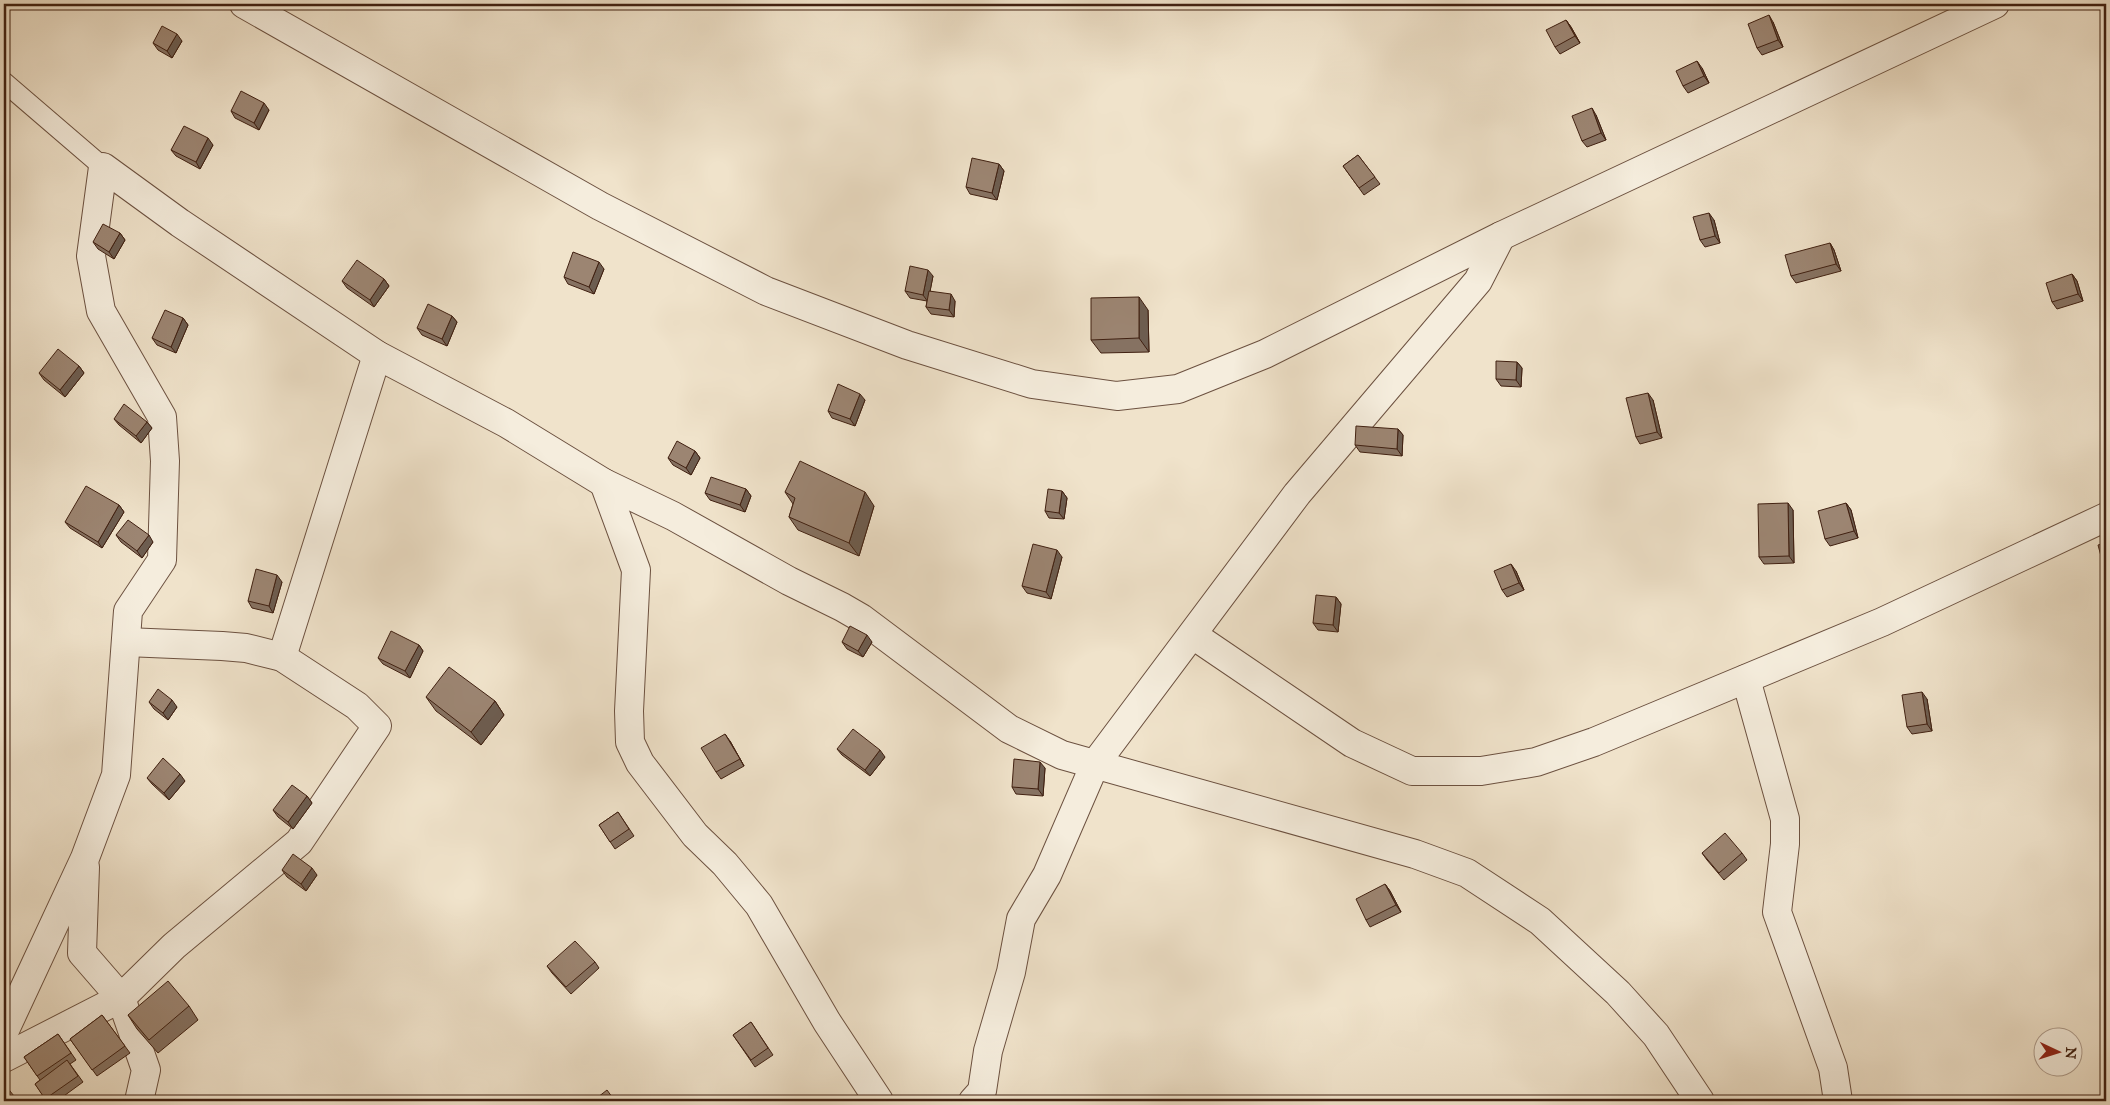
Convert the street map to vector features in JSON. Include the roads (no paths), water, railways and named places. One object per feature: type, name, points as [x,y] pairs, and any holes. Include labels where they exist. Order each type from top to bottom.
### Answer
[{"type":"street","points":[[244,4],[600,206],[766,291],[907,345],[1032,384],[1117,396],[1178,389],[1265,354],[1501,236],[1995,4]]},
{"type":"street","points":[[4,1032],[85,858],[116,775],[128,611],[162,560],[165,461],[162,417],[101,311],[91,256],[103,167],[180,223],[377,356],[506,423],[604,483],[674,516],[789,581],[861,618],[1010,729],[1062,755],[1415,854],[1467,873],[1540,921],[1618,993],[1656,1035],[1700,1101]]},
{"type":"street","points":[[973,1101],[982,1091],[988,1051],[1013,963],[1021,919],[1047,875],[1095,764],[1297,494],[1478,281],[1501,236]]},
{"type":"street","points":[[282,657],[377,356]]},
{"type":"street","points":[[604,483],[636,570],[629,711],[630,742],[640,763],[695,835],[725,864],[758,905],[827,1022],[879,1101]]},
{"type":"street","points":[[1193,635],[1352,743],[1412,770],[1480,771],[1536,762],[1594,742],[1882,622],[2106,517]]},
{"type":"street","points":[[4,1058],[121,998],[174,946],[299,842],[377,726],[357,706],[282,657],[230,647],[126,642]]},
{"type":"street","points":[[1746,679],[1785,820],[1785,844],[1777,912],[1833,1068],[1838,1101]]},
{"type":"street","points":[[85,858],[82,952],[121,998],[146,1070],[139,1101]]},
{"type":"lane","points":[[4,82],[103,167]]}]
